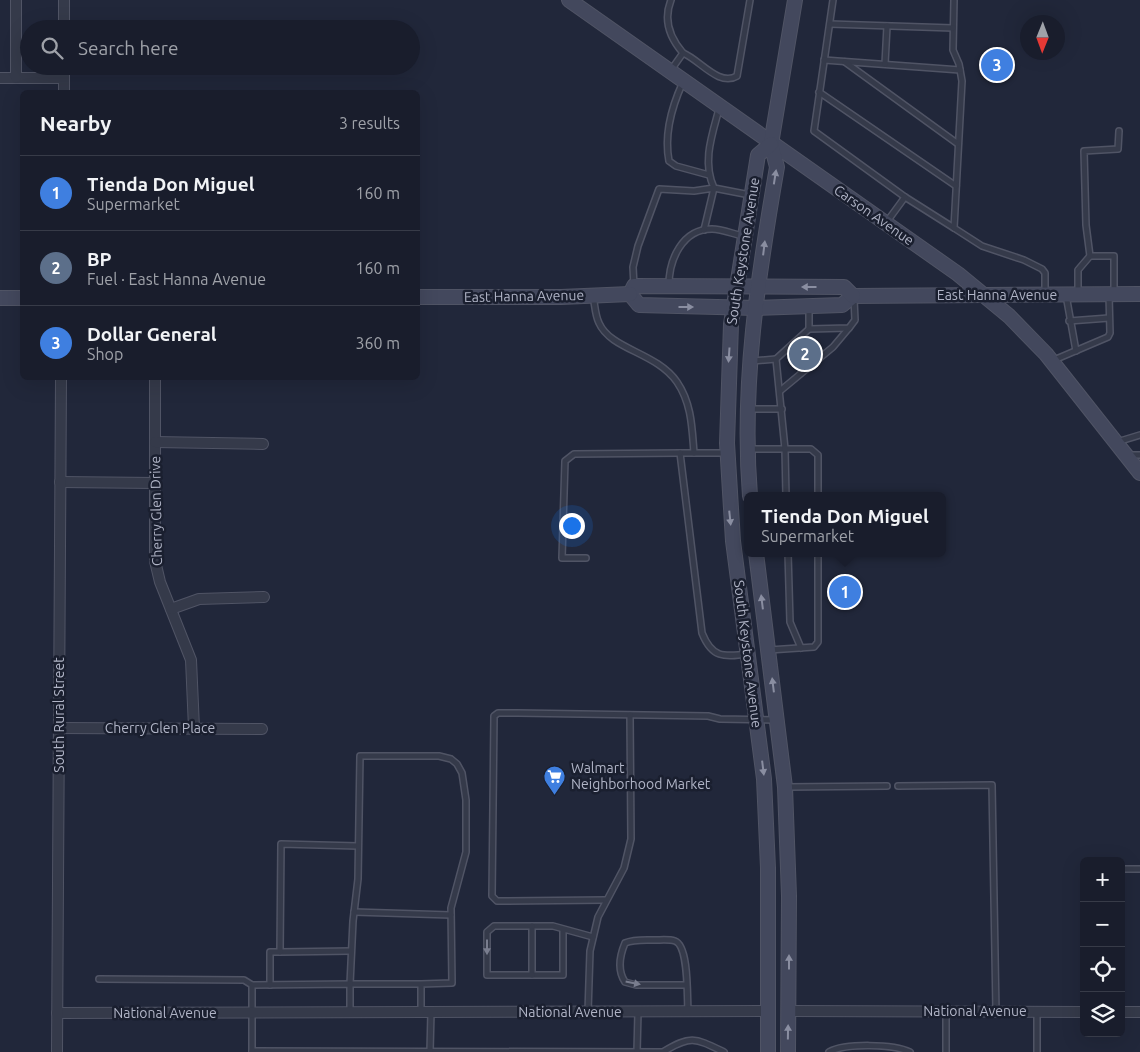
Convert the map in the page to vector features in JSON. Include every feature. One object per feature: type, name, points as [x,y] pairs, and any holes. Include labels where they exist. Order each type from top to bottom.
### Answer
[{"type":"main road","name":"Carson Avenue","points":[[568,0],[885,223],[985,296],[1009,316],[1052,361],[1116,442],[1133,455],[1140,473]]},
{"type":"main road","name":"South Keystone Avenue","points":[[750,492],[748,449],[749,362],[777,167],[771,144],[794,0]]},
{"type":"main road","name":"South Keystone Avenue","points":[[768,1052],[768,868],[764,779],[730,513],[727,453],[728,374],[736,285],[758,155],[771,144]]},
{"type":"main road","name":"East Hanna Avenue","points":[[420,297],[593,295],[669,286],[736,285],[759,287],[844,286],[853,296]]},
{"type":"main road","name":"East Hanna Avenue","points":[[632,290],[639,305],[756,308],[842,305],[853,296],[1140,294]]},
{"type":"main road","points":[[0,298],[20,298]]},
{"type":"main road","name":"South Keystone Avenue","points":[[757,557],[785,787],[788,854],[788,1052]]},
{"type":"main road","points":[[748,654],[769,650]]},
{"type":"main road","name":"National Avenue","points":[[768,1011],[789,1011]]},
{"type":"street","points":[[16,0],[16,78]]},
{"type":"street","points":[[64,0],[64,20]]},
{"type":"street","points":[[0,78],[64,78],[64,90]]},
{"type":"street","name":"South Rural Street","points":[[57,1052],[61,380]]},
{"type":"street","name":"Cherry Glen Drive","points":[[155,380],[155,561],[192,668],[194,728]]},
{"type":"street","points":[[155,442],[263,444]]},
{"type":"street","points":[[60,482],[155,483]]},
{"type":"street","points":[[171,608],[199,599],[264,597]]},
{"type":"street","name":"Cherry Glen Place","points":[[58,728],[262,729]]},
{"type":"street","name":"National Avenue","points":[[57,1013],[768,1011]]},
{"type":"street","name":"National Avenue","points":[[789,1011],[1080,1012]]},
{"type":"street","points":[[1125,1012],[1140,1012]]},
{"type":"lane","points":[[671,0],[668,22],[672,40],[683,53],[692,57],[722,79],[731,80],[737,76],[750,0]]},
{"type":"lane","points":[[833,0],[814,131],[905,197],[982,246],[1024,260],[1042,269],[1045,273],[1045,295]]},
{"type":"lane","points":[[954,0],[953,50],[962,81],[954,228]]},
{"type":"lane","points":[[830,24],[954,28]]},
{"type":"lane","points":[[885,64],[886,26]]},
{"type":"lane","points":[[670,72],[683,53]]},
{"type":"lane","points":[[824,60],[960,70]]},
{"type":"lane","points":[[846,62],[958,144]]},
{"type":"lane","points":[[684,82],[674,100],[667,153],[669,161],[676,166],[709,175]]},
{"type":"lane","points":[[819,92],[956,186]]},
{"type":"lane","points":[[704,230],[714,188],[707,168],[710,146],[720,108]]},
{"type":"lane","points":[[1076,351],[1070,321],[1072,295],[1078,270],[1090,256],[1086,225],[1084,150],[1118,149],[1119,131]]},
{"type":"lane","points":[[632,290],[638,246],[657,191],[662,188],[694,191],[714,188],[751,195]]},
{"type":"lane","points":[[885,223],[905,197]]},
{"type":"lane","points":[[669,286],[675,252],[688,238],[704,230],[712,229],[744,236]]},
{"type":"lane","points":[[1052,361],[1108,337],[1114,256],[1090,256]]},
{"type":"lane","points":[[593,295],[598,322],[606,335],[619,344],[661,364],[677,382],[686,398],[691,417],[694,453]]},
{"type":"lane","points":[[780,391],[833,347],[850,328],[855,320],[853,296]]},
{"type":"lane","points":[[809,306],[809,329]]},
{"type":"lane","points":[[1070,321],[1109,318]]},
{"type":"lane","points":[[749,362],[776,359],[809,329],[850,328]]},
{"type":"lane","points":[[776,359],[785,449],[786,492]]},
{"type":"lane","points":[[748,410],[782,410]]},
{"type":"lane","points":[[1116,442],[1140,435]]},
{"type":"lane","points":[[748,449],[811,449],[818,455],[818,492]]},
{"type":"lane","points":[[680,453],[702,633],[706,642],[718,654],[733,656],[748,654]]},
{"type":"lane","points":[[586,558],[562,558],[565,461],[574,454],[727,453]]},
{"type":"lane","points":[[788,557],[790,622],[801,648]]},
{"type":"lane","points":[[769,650],[814,647],[818,642],[818,557]]},
{"type":"lane","points":[[605,900],[497,901],[492,896],[492,720],[498,713],[778,720]]},
{"type":"lane","points":[[588,1012],[589,968],[593,937],[605,900],[624,868],[631,839],[630,715]]},
{"type":"lane","points":[[100,980],[244,980],[252,985],[350,984],[421,984],[452,983],[451,916],[466,852],[466,800],[462,773],[457,764],[450,759],[439,756],[360,756],[358,880],[351,951],[350,984],[350,1012]]},
{"type":"lane","points":[[898,786],[992,785],[996,1011]]},
{"type":"lane","points":[[785,787],[886,786]]},
{"type":"lane","points":[[280,952],[281,844],[358,846]]},
{"type":"lane","points":[[1125,868],[1140,869]]},
{"type":"lane","points":[[354,912],[451,916]]},
{"type":"lane","points":[[563,929],[563,975],[487,974],[487,932],[494,926],[553,926],[593,937]]},
{"type":"lane","points":[[532,926],[532,975]]},
{"type":"lane","points":[[686,985],[625,982],[621,977],[620,962],[624,943],[630,941],[676,941],[683,948],[686,985],[688,1012]]},
{"type":"lane","points":[[270,985],[270,952],[351,951]]},
{"type":"lane","points":[[421,984],[430,1051]]},
{"type":"lane","points":[[252,985],[252,1051],[663,1052],[683,1040],[701,1041],[724,1052]]},
{"type":"lane","points":[[946,1011],[946,1052]]},
{"type":"lane","points":[[637,1052],[638,1012]]},
{"type":"lane","points":[[1036,1052],[1037,1012]]},
{"type":"lane","points":[[829,1052],[845,1047],[898,1047],[910,1052]]},
{"type":"place","name":"Dollar General","points":[[997,65]]},
{"type":"place","name":"BP","points":[[805,354]]},
{"type":"place","name":"Tienda Don Miguel","points":[[845,592]]},
{"type":"place","name":"Walmart Neighborhood Market","points":[[555,795]]}]
